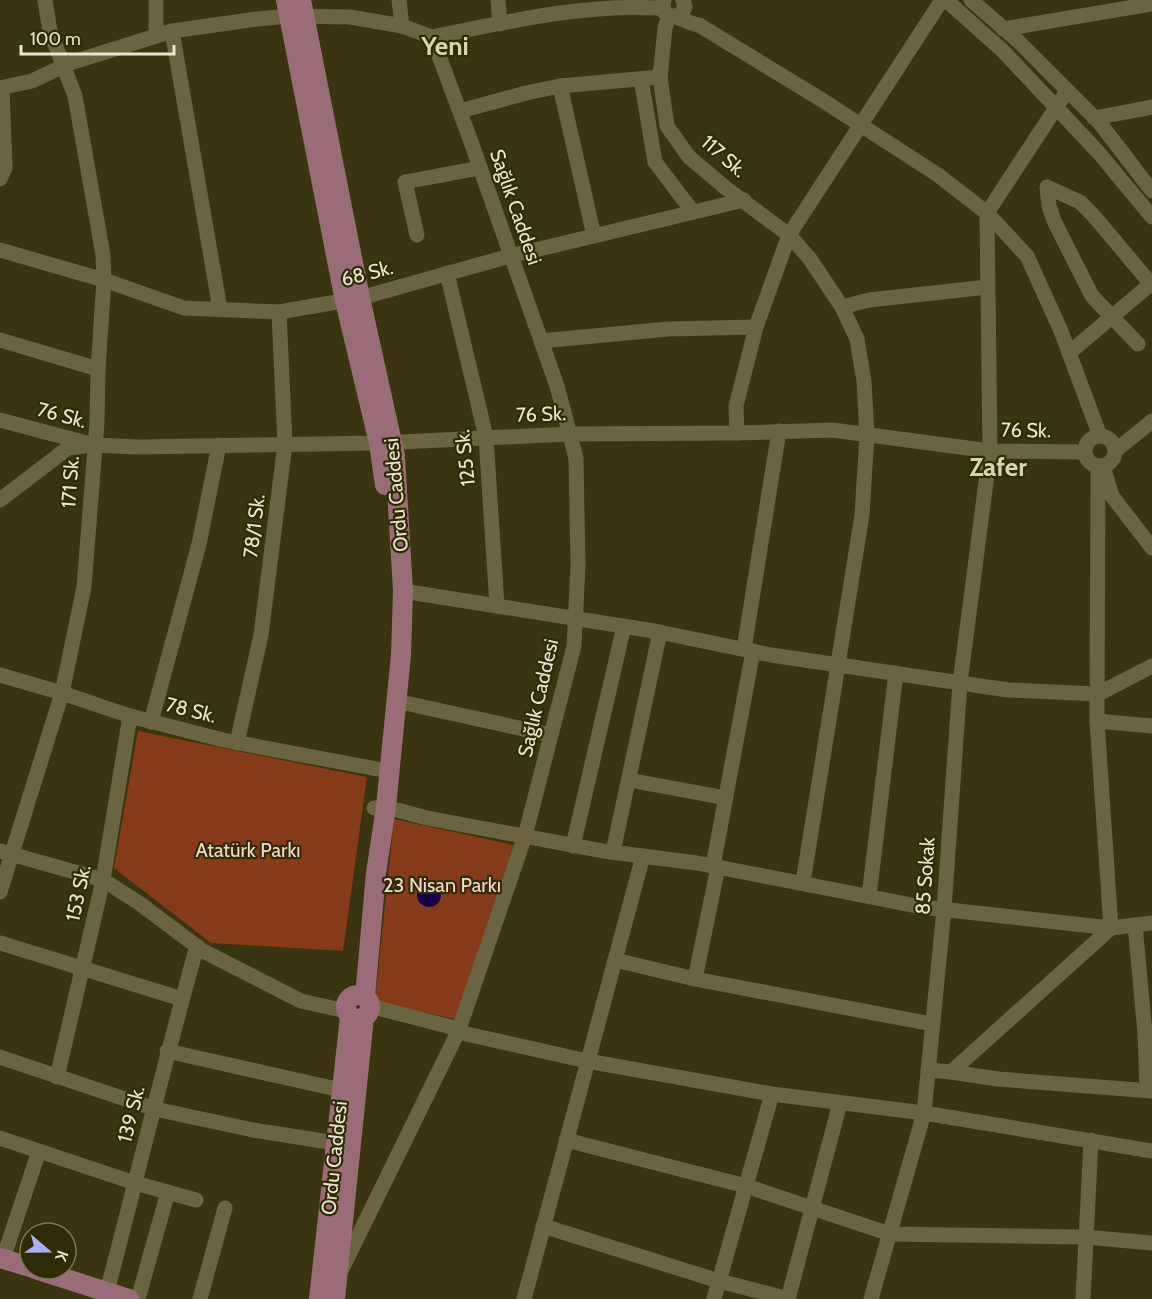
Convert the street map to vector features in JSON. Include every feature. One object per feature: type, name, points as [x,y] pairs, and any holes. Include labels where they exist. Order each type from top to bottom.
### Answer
[{"type":"main road","name":"Ordu Caddesi","points":[[295,8],[352,300],[386,442],[403,591],[401,655],[380,808],[376,873],[358,1008],[335,1299]]},
{"type":"main road","name":"Ordu Caddesi","points":[[380,808],[377,769],[388,681],[393,597],[386,442]]},
{"type":"main road","name":"Ordu Caddesi","points":[[319,1299],[341,1090],[358,1008]]},
{"type":"main road","points":[[1,1258],[18,1264]]},
{"type":"main road","points":[[68,1281],[106,1295],[129,1299]]},
{"type":"street","name":"171 Sk.","points":[[0,892],[6,852],[62,693],[84,586],[97,422],[104,280],[103,255],[75,96],[51,31],[45,0]]},
{"type":"street","points":[[156,0],[156,36]]},
{"type":"street","points":[[399,0],[402,26]]},
{"type":"street","points":[[498,0],[500,24]]},
{"type":"street","points":[[738,433],[736,406],[756,327],[789,235],[860,124],[944,0],[1003,51],[1100,153],[1152,217]]},
{"type":"street","points":[[971,0],[1003,28],[1094,118],[1152,191]]},
{"type":"street","points":[[1003,28],[1152,4]]},
{"type":"street","points":[[0,178],[4,168],[1,88],[32,81],[70,63],[172,31],[295,8],[402,26],[432,37],[562,11],[630,6],[672,6],[696,18],[699,24],[938,175],[987,213],[1027,256],[1070,353],[1100,436],[1112,442],[1115,452]]},
{"type":"street","name":"117 Sk.","points":[[672,6],[665,28],[660,77],[668,126],[689,157],[789,235],[810,259],[842,307],[857,339],[864,381],[867,435],[862,515],[803,882]]},
{"type":"street","points":[[172,31],[220,309]]},
{"type":"street","name":"Sağlık Caddesi","points":[[337,1279],[457,1032],[525,836],[574,646],[578,566],[576,458],[557,386],[432,37]]},
{"type":"street","points":[[460,111],[560,86],[660,77]]},
{"type":"street","points":[[642,79],[655,162],[693,212]]},
{"type":"street","points":[[560,86],[594,236]]},
{"type":"street","points":[[987,213],[1067,90]]},
{"type":"street","points":[[1094,118],[1152,107]]},
{"type":"street","points":[[417,235],[405,182],[480,168]]},
{"type":"street","points":[[1070,353],[1111,318],[1151,284],[1093,214],[1080,202],[1047,187],[1049,206],[1055,223],[1092,296],[1111,318],[1138,344]]},
{"type":"street","name":"68 Sk.","points":[[0,250],[104,280],[184,308],[279,312],[352,300],[510,256],[744,200]]},
{"type":"street","name":"85 Sokak","points":[[871,1299],[924,1113],[944,909],[960,683],[990,451],[987,213]]},
{"type":"street","name":"125 Sk.","points":[[447,273],[486,437],[497,606]]},
{"type":"street","points":[[842,307],[869,300],[988,287]]},
{"type":"street","name":"78/1 Sk.","points":[[237,743],[261,635],[285,444],[279,312]]},
{"type":"street","points":[[541,341],[668,329],[756,327]]},
{"type":"street","points":[[0,340],[98,369]]},
{"type":"street","name":"76 Sk.","points":[[0,420],[94,445],[138,447],[386,442],[570,434],[832,430],[990,451],[1085,452]]},
{"type":"street","points":[[1100,466],[1112,461],[1115,452],[1152,421]]},
{"type":"street","points":[[695,979],[716,866],[779,431]]},
{"type":"street","points":[[1100,436],[1088,442],[1085,452],[1089,461],[1100,466],[1112,496],[1152,548]]},
{"type":"street","points":[[1,504],[68,448],[94,445]]},
{"type":"street","points":[[151,722],[199,544],[219,445]]},
{"type":"street","points":[[1100,466],[1097,721],[1111,928]]},
{"type":"street","points":[[403,591],[660,632],[749,650],[1008,690],[1098,694],[1152,666]]},
{"type":"street","points":[[573,846],[624,626]]},
{"type":"street","points":[[613,852],[660,632]]},
{"type":"street","points":[[869,896],[896,673]]},
{"type":"street","name":"78 Sk.","points":[[0,675],[151,722],[237,743],[377,769]]},
{"type":"street","points":[[396,701],[551,735]]},
{"type":"street","name":"153 Sk.","points":[[57,1077],[103,880],[130,716]]},
{"type":"street","points":[[1097,721],[1152,726]]},
{"type":"street","points":[[629,780],[726,798]]},
{"type":"street","points":[[380,808],[573,846],[716,866],[944,909],[1111,928],[1152,922]]},
{"type":"street","points":[[6,852],[103,880],[139,903],[197,946],[273,987],[358,1008],[445,1034],[457,1032],[587,1061],[772,1094],[924,1113],[1152,1151]]},
{"type":"street","points":[[524,1299],[643,856]]},
{"type":"street","points":[[928,1070],[998,1079],[1149,1091],[1147,1004],[1135,925]]},
{"type":"street","points":[[951,1072],[1111,928]]},
{"type":"street","points":[[0,943],[182,999]]},
{"type":"street","name":"139 Sk.","points":[[106,1295],[155,1109],[167,1051],[197,946]]},
{"type":"street","points":[[615,960],[695,979],[932,1024]]},
{"type":"street","points":[[167,1051],[341,1090]]},
{"type":"street","points":[[0,1057],[155,1109],[253,1130],[335,1143]]},
{"type":"street","points":[[714,1299],[772,1094]]},
{"type":"street","points":[[543,1226],[719,1281],[788,1299],[840,1102]]},
{"type":"street","points":[[0,1138],[135,1183],[196,1200]]},
{"type":"street","points":[[566,1140],[746,1186],[890,1234],[1085,1237],[1152,1243]]},
{"type":"street","points":[[1083,1299],[1091,1140]]},
{"type":"street","points":[[1,1258],[39,1151]]},
{"type":"street","points":[[138,1299],[168,1192]]},
{"type":"street","points":[[200,1299],[225,1208]]},
{"type":"green space","name":"Atatürk Parkı","points":[[138,731],[367,777],[343,951],[211,943],[114,868]]},
{"type":"green space","name":"23 Nisan Parkı","points":[[394,819],[514,845],[455,1019],[375,1001]]},
{"type":"shaded area","points":[[429,883],[434,884],[440,890],[440,900],[434,906],[429,907],[424,906],[418,900],[417,895],[418,890],[424,884]]},
{"type":"district","name":"Yeni","points":[[445,46]]},
{"type":"district","name":"Zafer","points":[[998,467]]}]
